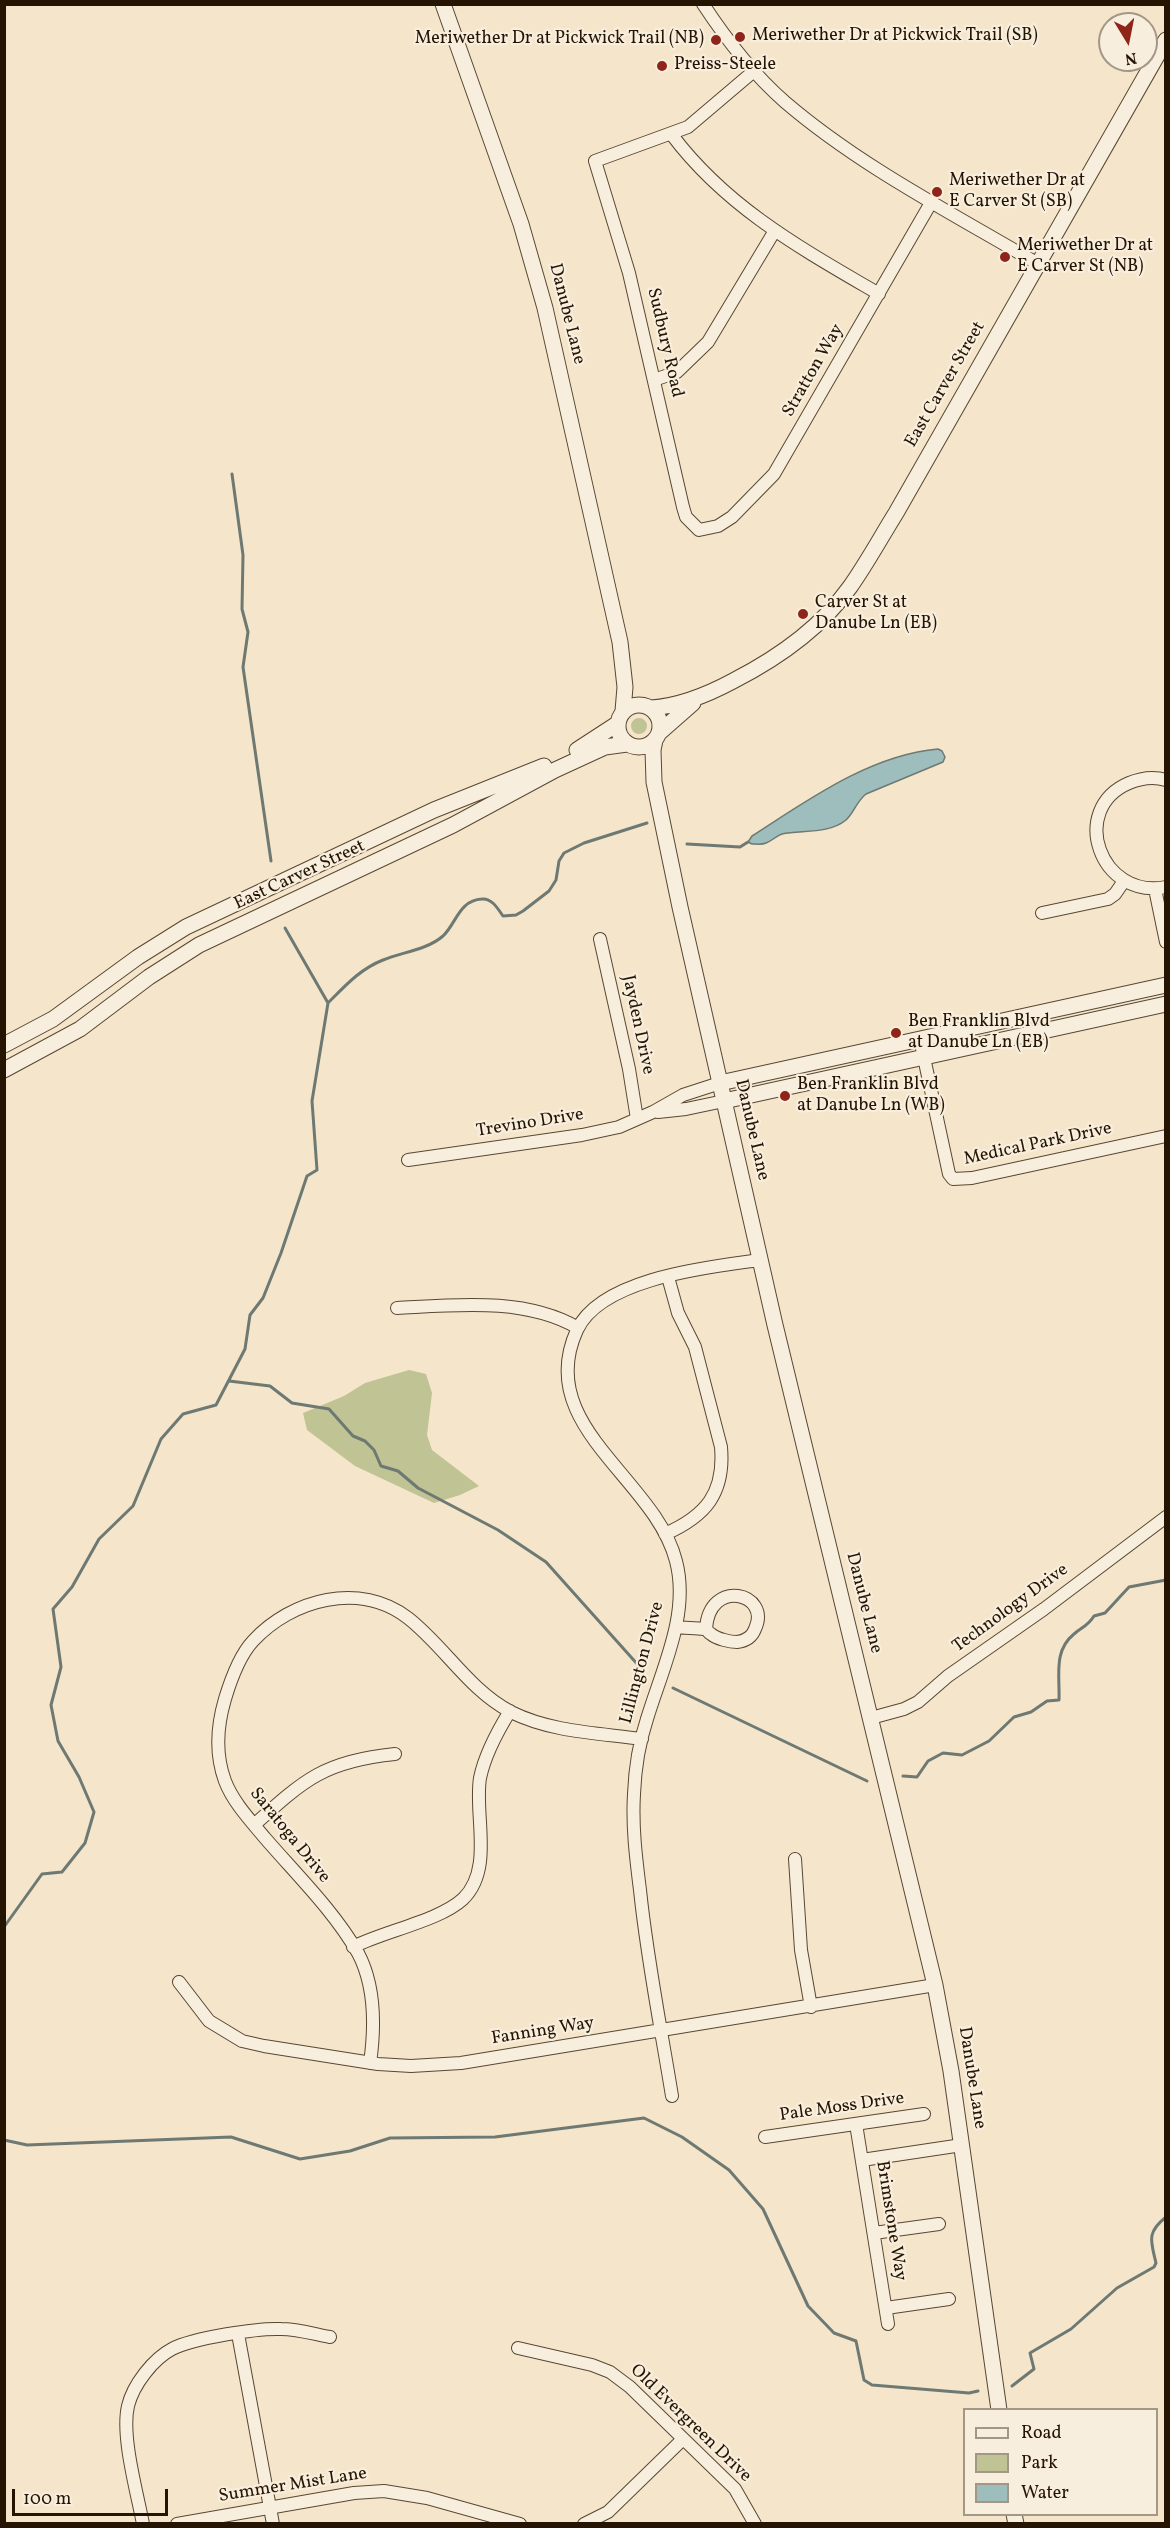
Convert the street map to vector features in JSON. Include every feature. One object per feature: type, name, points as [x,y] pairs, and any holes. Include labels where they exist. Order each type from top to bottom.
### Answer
[{"type":"street","name":"Danube Lane","points":[[443,4],[509,188],[539,285],[620,642],[635,686],[648,707]]},
{"type":"street","points":[[703,4],[754,71],[784,101],[845,149],[1038,264]]},
{"type":"street","name":"East Carver Street","points":[[648,707],[674,705],[703,696],[756,669],[790,647],[821,620],[849,588],[896,513],[1166,40]]},
{"type":"street","points":[[754,71],[697,121],[672,135],[689,158],[774,232],[879,294]]},
{"type":"street","name":"Sudbury Road","points":[[672,135],[596,161],[619,235],[683,507],[686,517],[699,530]]},
{"type":"street","name":"Stratton Way","points":[[699,530],[718,525],[732,517],[774,474],[932,201]]},
{"type":"street","points":[[654,380],[677,372],[708,342],[774,232]]},
{"type":"street","name":"Danube Lane","points":[[620,642],[625,687],[620,718]]},
{"type":"street","name":"East Carver Street","points":[[657,736],[703,696]]},
{"type":"street","points":[[633,705],[648,707],[659,718],[657,736],[645,746],[630,745],[619,735],[620,718],[633,705]]},
{"type":"street","name":"East Carver Street","points":[[4,1045],[53,1019],[138,957],[186,927],[434,810],[558,759],[588,744],[620,718]]},
{"type":"street","name":"Danube Lane","points":[[657,736],[653,764],[658,811]]},
{"type":"street","name":"Danube Lane","points":[[630,745],[643,766],[658,811],[760,1260],[935,1985],[951,2071],[999,2408]]},
{"type":"street","name":"East Carver Street","points":[[4,1070],[80,1029],[157,971],[199,945],[453,825],[555,770],[605,747],[630,745]]},
{"type":"street","points":[[1166,780],[1149,778],[1124,785],[1106,803],[1100,814],[1096,839],[1109,868],[1124,881],[1134,886],[1160,888],[1166,942]]},
{"type":"street","points":[[1042,913],[1108,899],[1115,894],[1124,881]]},
{"type":"street","name":"Jayden Drive","points":[[600,939],[629,1069],[637,1119]]},
{"type":"street","points":[[720,1083],[1166,985]]},
{"type":"street","points":[[724,1101],[1166,1004]]},
{"type":"street","name":"Medical Park Drive","points":[[920,1039],[949,1174],[953,1179],[972,1179],[1166,1136]]},
{"type":"street","name":"Trevino Drive","points":[[408,1160],[582,1135],[619,1127],[653,1112],[682,1095],[720,1083]]},
{"type":"street","name":"Trevino Drive","points":[[653,1112],[686,1109],[724,1101]]},
{"type":"street","name":"Lillington Drive","points":[[672,2096],[643,1916],[634,1841],[634,1793],[642,1739],[676,1626],[679,1579],[676,1561],[665,1534],[651,1510],[587,1431],[578,1416],[572,1400],[568,1363],[578,1328],[598,1304],[611,1295],[625,1288],[668,1277],[760,1260]]},
{"type":"street","points":[[665,1534],[688,1521],[712,1500],[720,1481],[722,1463],[721,1447],[695,1347],[678,1313],[668,1277]]},
{"type":"street","points":[[397,1308],[465,1305],[508,1307],[544,1313],[578,1328]]},
{"type":"street","name":"Technology Drive","points":[[871,1718],[904,1709],[918,1702],[948,1676],[1044,1609],[1166,1516]]},
{"type":"street","points":[[676,1626],[706,1629],[711,1635],[727,1640],[745,1641],[753,1634],[758,1624],[758,1616],[748,1599],[730,1595],[715,1603],[706,1621],[706,1629]]},
{"type":"street","name":"Saratoga Drive","points":[[370,2062],[373,2014],[364,1970],[353,1947],[332,1917],[243,1812],[225,1780],[218,1744],[221,1714],[229,1686],[245,1651],[276,1620],[296,1609],[326,1599],[368,1601],[394,1610],[408,1618],[476,1686],[510,1711],[527,1719],[558,1728],[642,1739]]},
{"type":"street","points":[[353,1947],[441,1912],[463,1898],[469,1890],[482,1848],[480,1780],[486,1756],[510,1711]]},
{"type":"street","points":[[254,1825],[312,1776],[348,1761],[395,1754]]},
{"type":"street","points":[[795,1859],[801,1950],[811,2007]]},
{"type":"street","name":"Fanning Way","points":[[179,1982],[209,2021],[243,2040],[264,2046],[411,2066],[460,2063],[661,2032],[935,1985]]},
{"type":"street","name":"Pale Moss Drive","points":[[765,2137],[924,2114]]},
{"type":"street","name":"Brimstone Way","points":[[856,2124],[888,2324]]},
{"type":"street","points":[[862,2160],[962,2145]]},
{"type":"street","points":[[874,2234],[939,2224]]},
{"type":"street","points":[[886,2308],[949,2299]]},
{"type":"street","points":[[143,2523],[126,2429],[128,2406],[137,2386],[152,2366],[172,2349],[202,2339],[279,2329],[330,2337]]},
{"type":"street","points":[[238,2334],[273,2523]]},
{"type":"street","name":"Old Evergreen Drive","points":[[518,2348],[584,2363],[610,2373],[630,2387],[735,2489],[755,2523]]},
{"type":"street","points":[[584,2523],[608,2512],[683,2439]]},
{"type":"street","name":"Summer Mist Lane","points":[[177,2523],[354,2493],[384,2491],[427,2498],[477,2519],[520,2523]]},
{"type":"green space","points":[[639,718],[645,720],[647,726],[645,732],[639,734],[633,732],[631,726],[633,720]]},
{"type":"green space","points":[[409,1370],[426,1374],[432,1393],[427,1435],[432,1450],[479,1486],[434,1503],[355,1466],[307,1430],[303,1413],[344,1396],[365,1383]]},
{"type":"water","points":[[938,749],[945,757],[943,762],[866,794],[846,820],[832,828],[782,834],[763,844],[748,842],[752,836],[840,781],[888,760]]},
{"type":"waterway","points":[[232,474],[243,555],[242,609],[248,632],[243,667],[271,861]]},
{"type":"waterway","points":[[328,1003],[353,978],[367,968],[390,957],[437,941],[463,908],[474,900],[489,900],[503,916],[516,915],[549,891],[556,880],[559,861],[564,853],[584,843],[647,823]]},
{"type":"waterway","points":[[687,844],[740,847],[748,842]]},
{"type":"waterway","points":[[4,1927],[42,1874],[62,1872],[85,1843],[94,1812],[79,1777],[58,1741],[51,1705],[61,1667],[53,1609],[72,1587],[99,1539],[133,1506],[161,1439],[183,1414],[216,1405],[245,1349],[250,1315],[263,1298],[307,1176],[317,1170],[312,1101],[328,1003],[285,928]]},
{"type":"waterway","points":[[229,1381],[270,1386],[292,1403],[329,1409],[353,1436],[365,1441],[374,1450],[381,1466],[398,1471],[418,1488],[498,1530],[546,1562],[639,1666]]},
{"type":"waterway","points":[[903,1776],[917,1777],[928,1761],[943,1753],[962,1755],[989,1741],[1014,1717],[1031,1712],[1047,1701],[1059,1700],[1060,1656],[1067,1641],[1094,1616],[1105,1613],[1129,1587],[1166,1580]]},
{"type":"waterway","points":[[673,1688],[867,1781]]},
{"type":"waterway","points":[[4,2140],[27,2145],[231,2137],[300,2159],[350,2151],[390,2138],[495,2137],[644,2118],[682,2137],[729,2170],[763,2209],[808,2306],[834,2333],[856,2341],[864,2380],[872,2385],[969,2393],[978,2391]]},
{"type":"waterway","points":[[1012,2386],[1034,2369],[1030,2353],[1071,2329],[1117,2288],[1154,2267],[1156,2263],[1152,2243],[1153,2233],[1166,2217]]},
{"type":"place","name":"Meriwether Dr at Pickwick Trail (SB)","points":[[740,37]]},
{"type":"place","name":"Meriwether Dr at Pickwick Trail (NB)","points":[[716,40]]},
{"type":"place","name":"Preiss-Steele","points":[[662,66]]},
{"type":"place","name":"Meriwether Dr at E Carver St (SB)","points":[[937,192]]},
{"type":"place","name":"Meriwether Dr at E Carver St (NB)","points":[[1005,257]]},
{"type":"place","name":"Carver St at Danube Ln (EB)","points":[[803,614]]},
{"type":"place","name":"Ben Franklin Blvd at Danube Ln (EB)","points":[[896,1033]]},
{"type":"place","name":"Ben Franklin Blvd at Danube Ln (WB)","points":[[785,1096]]}]
